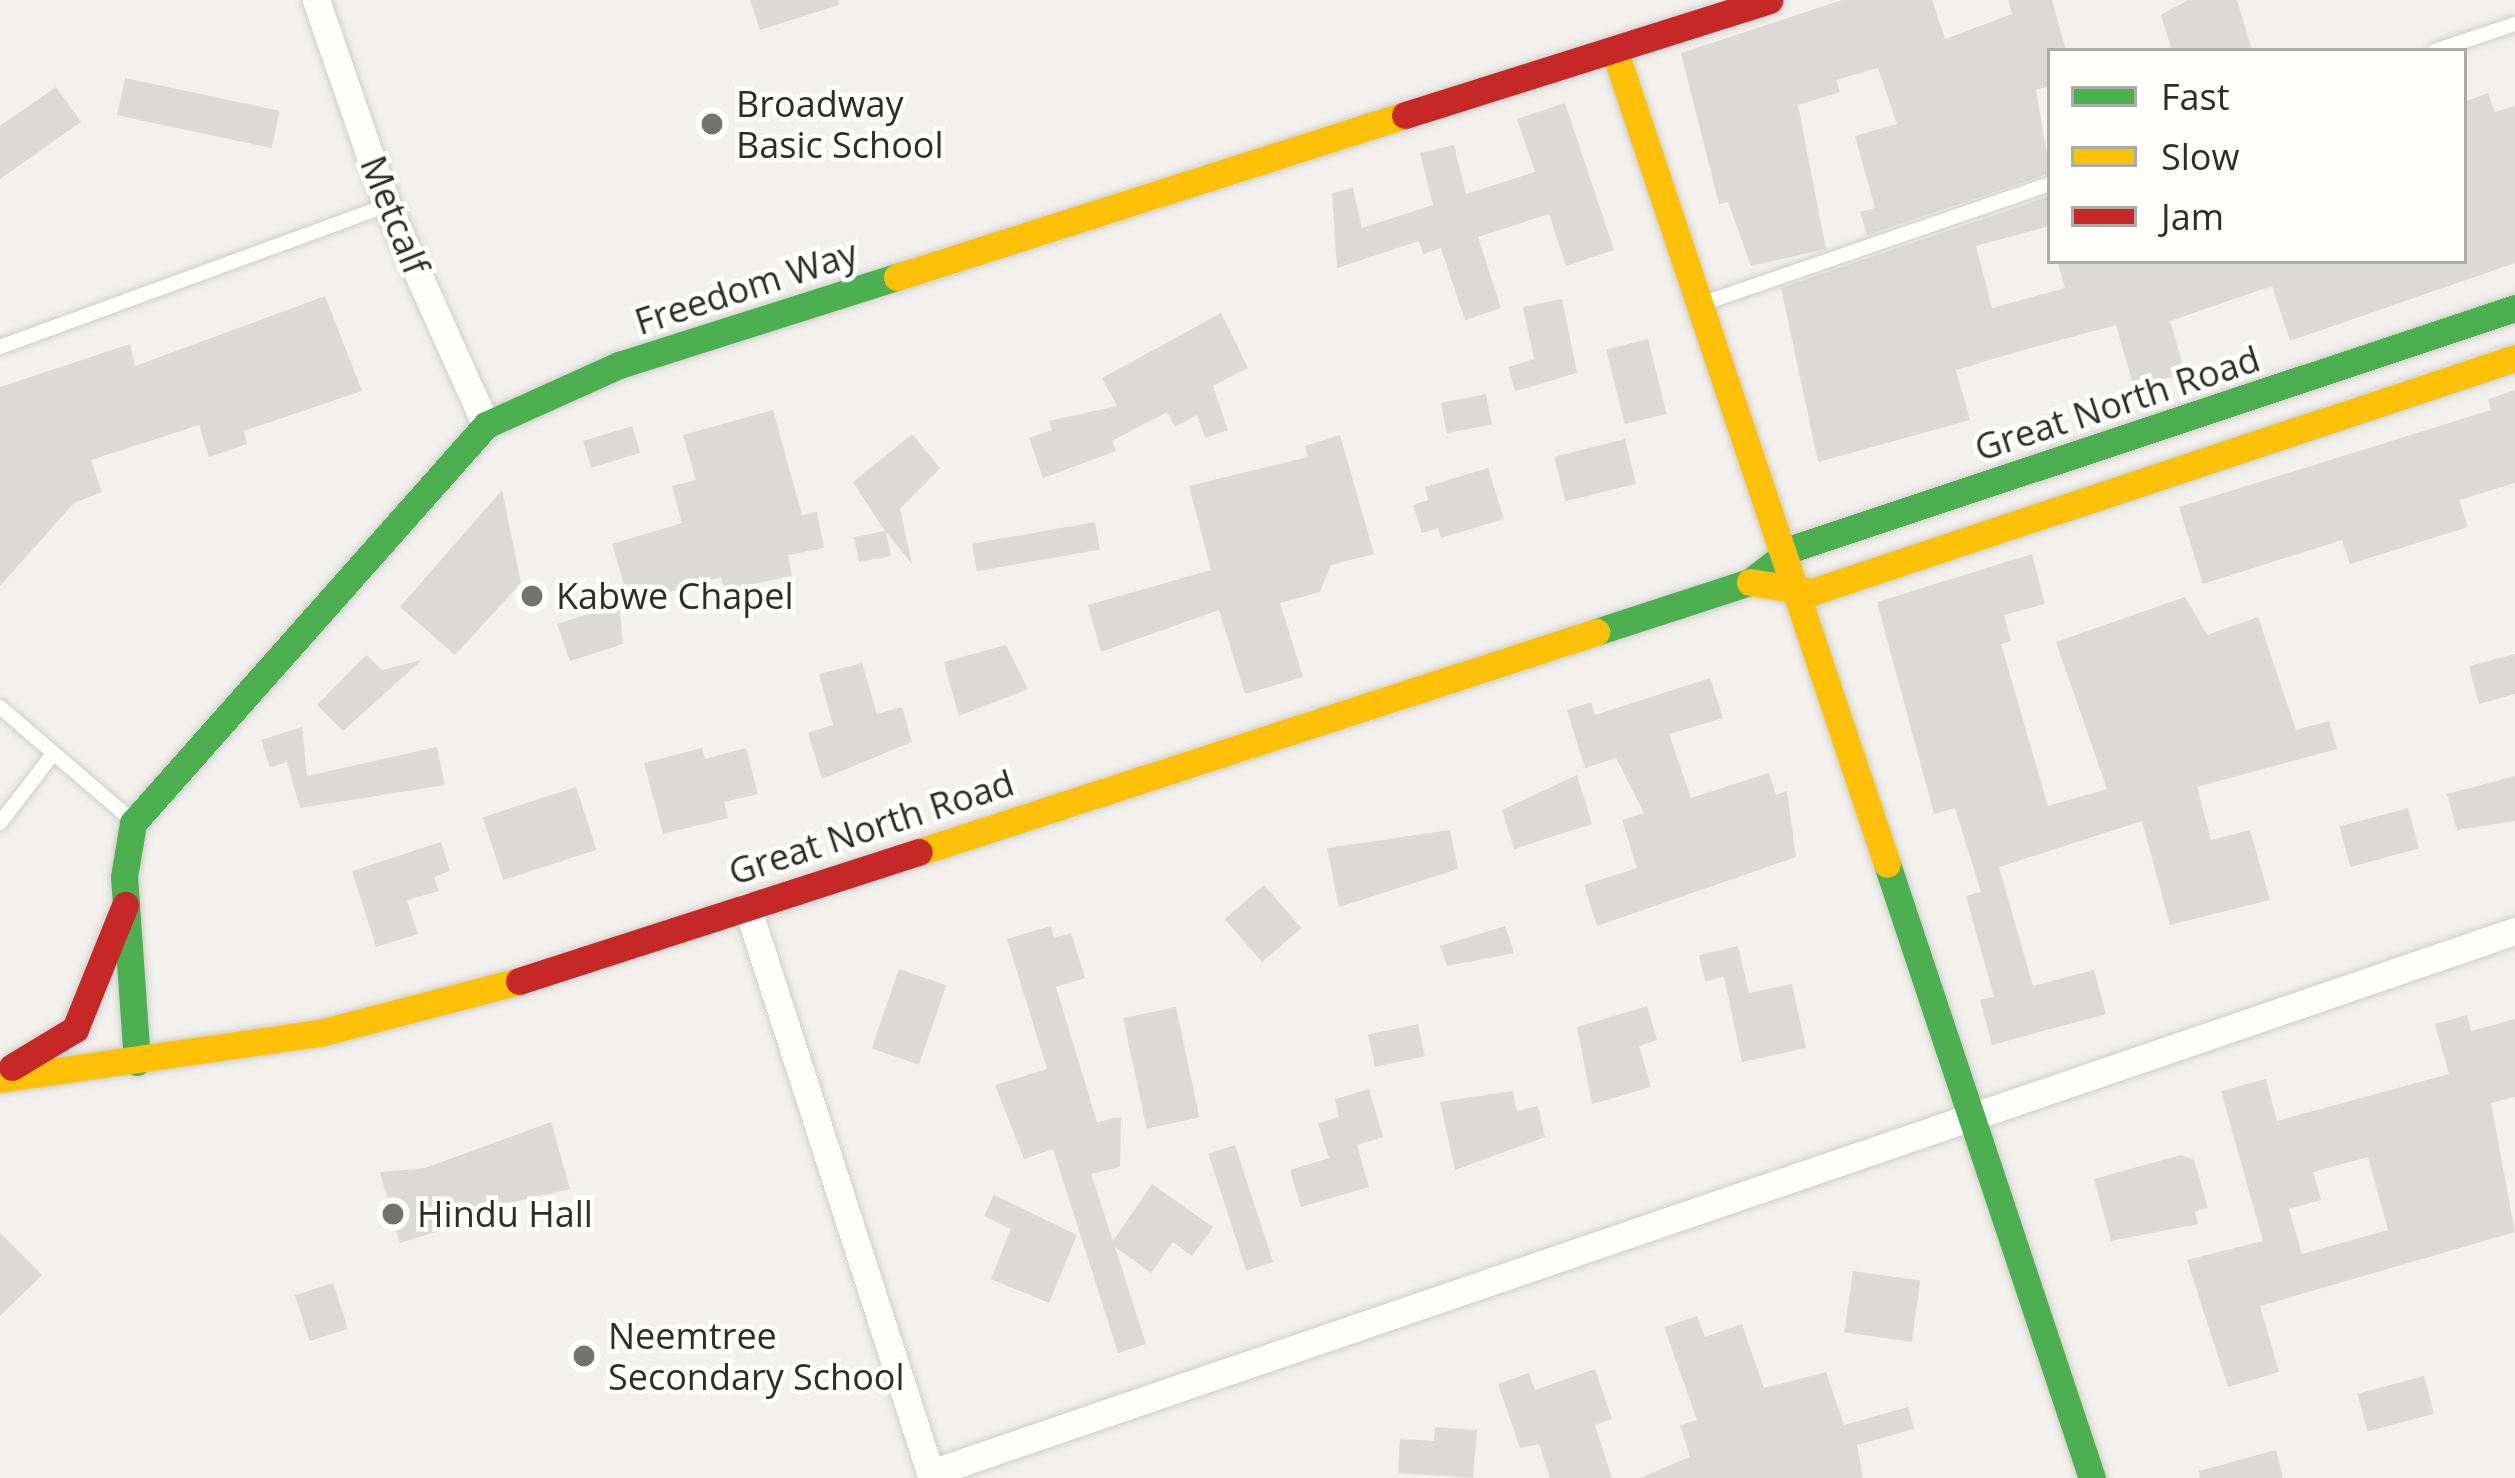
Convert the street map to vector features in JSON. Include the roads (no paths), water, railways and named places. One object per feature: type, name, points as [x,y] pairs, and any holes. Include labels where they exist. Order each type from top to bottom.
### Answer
[{"type":"main road","name":"Freedom Way","points":[[134,823],[486,425],[619,365],[1769,0]]},
{"type":"main road","points":[[1615,52],[1802,594],[2092,1478]]},
{"type":"main road","name":"Great North Road","points":[[0,1076],[137,1062],[396,1017],[1750,582],[1786,552],[2515,308]]},
{"type":"main road","points":[[1750,582],[1802,594],[2515,358]]},
{"type":"main road","points":[[134,823],[125,905],[137,1062]]},
{"type":"main road","points":[[0,1076],[75,1029],[125,905]]},
{"type":"street","name":"Metcalf","points":[[316,0],[387,205],[486,425]]},
{"type":"street","points":[[747,907],[932,1476],[2515,931]]},
{"type":"lane","points":[[2444,48],[2515,24]]},
{"type":"lane","points":[[1704,302],[2047,185]]},
{"type":"lane","points":[[0,347],[387,205]]},
{"type":"lane","points":[[0,707],[134,823]]},
{"type":"lane","points":[[0,823],[53,754]]},
{"type":"place","name":"Broadway Basic School","points":[[712,124]]},
{"type":"place","name":"Kabwe Chapel","points":[[532,596]]},
{"type":"place","name":"Hindu Hall","points":[[393,1214]]},
{"type":"place","name":"Neemtree Secondary School","points":[[584,1356]]}]
